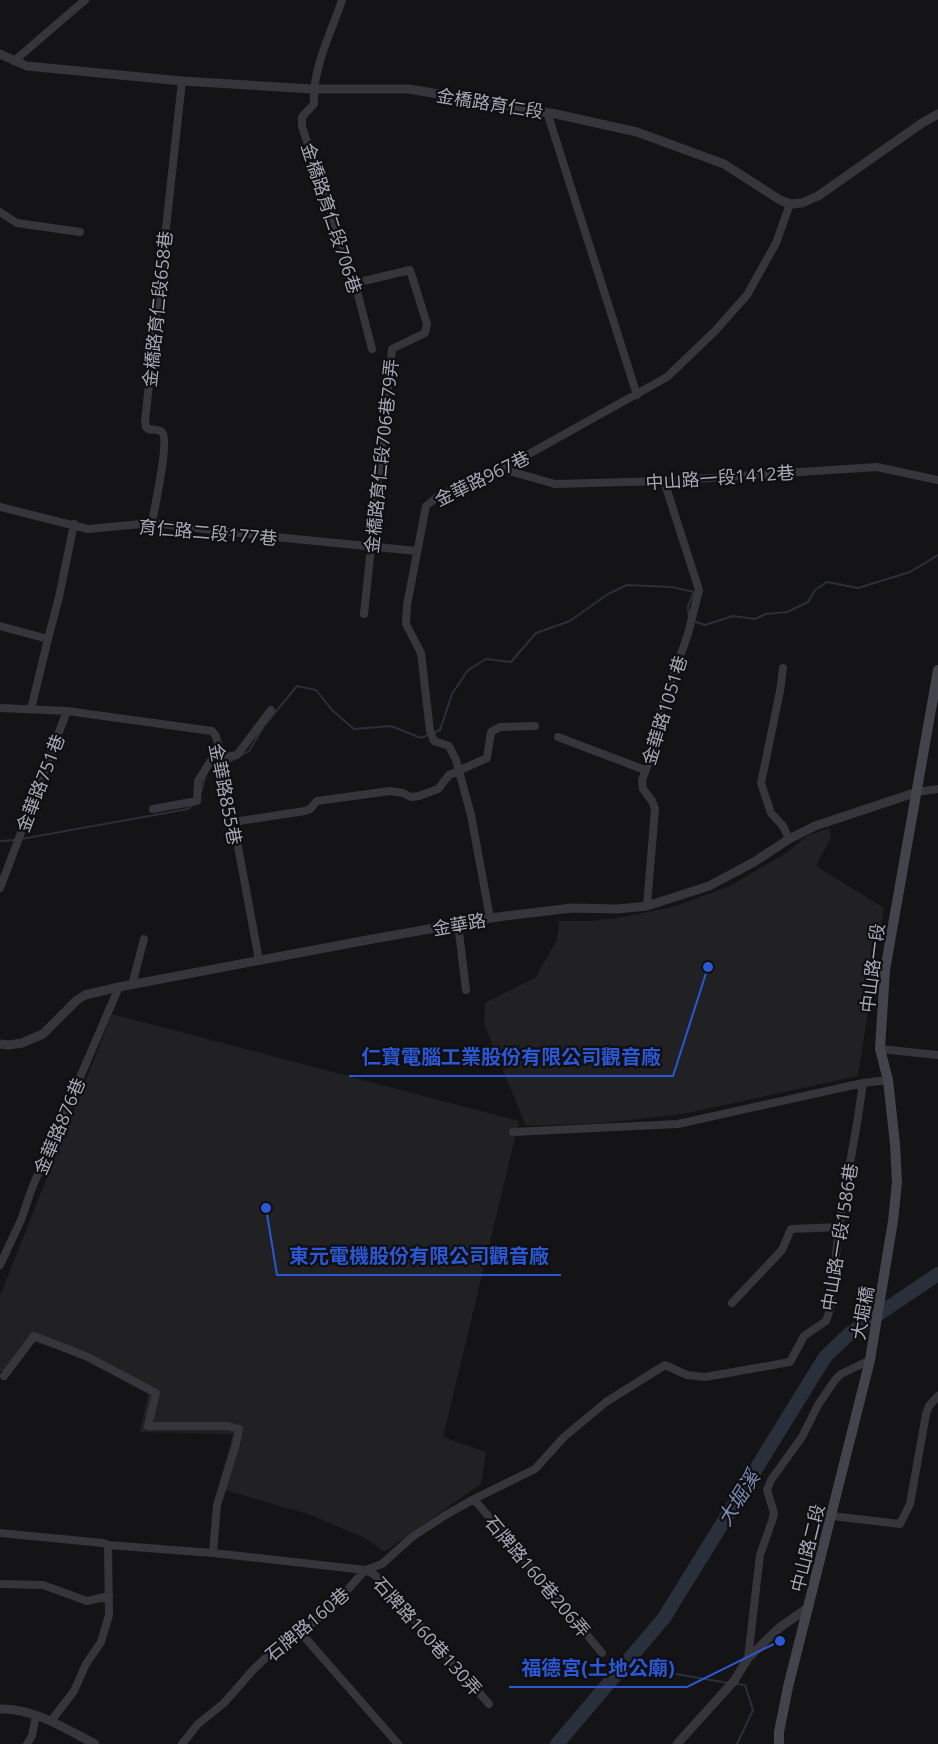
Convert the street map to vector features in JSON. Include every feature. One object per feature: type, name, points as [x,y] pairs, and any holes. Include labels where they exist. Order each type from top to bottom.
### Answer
[{"type":"main road","name":"中山路一段","points":[[886,1272],[897,1182],[888,1080],[880,1049],[885,970],[938,670]]},
{"type":"main road","name":"大堀橋","points":[[870,1360],[886,1272]]},
{"type":"main road","name":"中山路二段","points":[[779,1744],[779,1732],[788,1686],[870,1360]]},
{"type":"street","points":[[14,61],[85,0]]},
{"type":"street","name":"金橋路育仁段706巷","points":[[342,0],[319,65],[313,89],[314,104],[302,117],[302,127],[355,283],[372,350]]},
{"type":"street","name":"金橋路育仁段","points":[[0,54],[27,66],[182,81],[313,89],[409,89],[547,112],[637,132],[724,164],[790,204]]},
{"type":"street","name":"金橋路育仁段658巷","points":[[152,523],[162,473],[164,439],[163,432],[148,429],[145,421],[182,81]]},
{"type":"street","points":[[547,112],[637,395]]},
{"type":"street","points":[[790,204],[802,203],[818,196],[938,114]]},
{"type":"street","name":"金華路967巷","points":[[490,918],[471,815],[456,760],[449,746],[434,741],[430,731],[423,664],[419,648],[406,624],[407,605],[426,506],[475,477],[502,469],[667,377],[715,331],[747,295],[776,243],[790,204]]},
{"type":"street","points":[[0,212],[17,223],[81,232]]},
{"type":"street","name":"金橋路育仁段706巷79弄","points":[[355,283],[411,270],[426,324],[425,333],[392,349],[364,614]]},
{"type":"street","name":"中山路一段1412巷","points":[[502,469],[555,484],[664,481],[877,467],[938,480]]},
{"type":"street","name":"金華路1051巷","points":[[647,906],[655,809],[643,789],[642,780],[655,746],[655,728],[688,634],[699,590],[664,481]]},
{"type":"street","name":"育仁路二段177巷","points":[[0,507],[88,529],[152,523],[417,551]]},
{"type":"street","points":[[31,709],[59,597],[74,524]]},
{"type":"street","points":[[0,626],[48,639]]},
{"type":"street","points":[[783,668],[761,783],[771,813],[783,826],[789,839]]},
{"type":"street","name":"金華路855巷","points":[[0,708],[67,711],[212,731],[216,736],[222,761],[259,960]]},
{"type":"street","points":[[153,809],[197,801],[198,781],[212,759],[222,761],[237,755],[247,745],[271,710]]},
{"type":"street","name":"金華路751巷","points":[[0,888],[67,711]]},
{"type":"street","points":[[233,822],[305,811],[317,801],[330,799],[390,792],[403,792],[411,797],[419,796],[438,789],[449,775],[487,758],[491,732],[500,727],[535,726]]},
{"type":"street","points":[[558,737],[645,770]]},
{"type":"street","points":[[917,792],[938,789]]},
{"type":"street","name":"金華路","points":[[0,1044],[8,1046],[22,1043],[43,1034],[85,995],[119,987],[490,918],[572,908],[618,909],[647,906],[709,886],[815,826],[917,792]]},
{"type":"street","points":[[458,924],[466,990]]},
{"type":"street","points":[[132,985],[144,939]]},
{"type":"street","name":"金華路876巷","points":[[0,1265],[119,987]]},
{"type":"street","points":[[880,1049],[938,1055]]},
{"type":"street","points":[[513,1132],[678,1124],[862,1083],[888,1080]]},
{"type":"street","name":"中山路一段1586巷","points":[[474,1499],[535,1469],[564,1437],[606,1402],[664,1365],[687,1375],[705,1377],[790,1362],[804,1336],[826,1321],[830,1309],[839,1227],[862,1083]]},
{"type":"street","points":[[732,1303],[782,1250],[791,1229],[839,1227]]},
{"type":"street","points":[[4,1376],[34,1336],[88,1358],[156,1393],[148,1426],[228,1426],[239,1429],[217,1505],[213,1553]]},
{"type":"street","points":[[748,1658],[760,1555],[774,1513],[767,1490],[771,1480],[802,1437],[818,1406],[836,1380],[841,1374],[870,1360]]},
{"type":"street","points":[[832,1516],[900,1524],[910,1504],[926,1414],[929,1406],[938,1396]]},
{"type":"street","name":"石牌路160巷","points":[[182,1744],[198,1724],[224,1704],[254,1669],[274,1650],[301,1633],[336,1604],[365,1570],[382,1564],[412,1537],[474,1499]]},
{"type":"street","name":"石牌路160巷206弄","points":[[474,1499],[602,1653]]},
{"type":"street","points":[[0,1533],[365,1570]]},
{"type":"street","points":[[51,1721],[74,1691],[86,1664],[101,1642],[109,1615],[108,1545]]},
{"type":"street","name":"石牌路160巷130弄","points":[[365,1570],[375,1575],[489,1704]]},
{"type":"street","points":[[0,1584],[43,1584],[87,1601],[109,1596]]},
{"type":"street","points":[[677,1744],[734,1682],[748,1658],[779,1628],[809,1607]]},
{"type":"street","points":[[301,1633],[398,1744]]},
{"type":"street","points":[[0,1709],[36,1715],[95,1744]]},
{"type":"street","points":[[27,1744],[32,1736],[36,1715]]},
{"type":"shaded area","points":[[829,828],[831,837],[816,866],[884,908],[858,1076],[683,1114],[604,1123],[526,1126],[484,1024],[485,1003],[535,978],[557,940],[559,921],[617,918],[673,907],[730,886],[783,855],[807,836]]},
{"type":"shaded area","points":[[112,1014],[519,1121],[443,1437],[486,1452],[481,1484],[384,1552],[365,1538],[308,1514],[218,1488],[233,1434],[140,1432],[148,1394],[75,1355],[32,1341],[5,1372],[0,1371],[0,1296]]},
{"type":"waterway","points":[[693,621],[705,625],[733,616],[755,619],[766,614],[787,612],[808,602],[815,590],[827,582],[858,588],[910,572],[938,555]]},
{"type":"waterway","points":[[433,733],[440,730],[452,694],[468,670],[486,659],[511,662],[536,633],[570,621],[608,594],[627,585],[672,587],[694,592],[688,606],[689,619]]},
{"type":"waterway","points":[[225,761],[231,761],[249,751],[264,726],[297,686],[316,690],[332,710],[354,729],[391,726],[421,738],[428,735]]},
{"type":"waterway","points":[[201,792],[206,774]]},
{"type":"waterway","points":[[21,839],[188,809],[193,804]]},
{"type":"waterway","points":[[0,841],[15,840]]},
{"type":"waterway","name":"大堀溪","points":[[557,1744],[664,1618],[825,1357],[849,1334],[938,1274]]},
{"type":"waterway","points":[[624,1665],[728,1683]]},
{"type":"waterway","points":[[736,1684],[745,1685],[753,1710],[737,1744]]},
{"type":"place","name":"仁寶電腦工業股份有限公司觀音廠","points":[[708,967]]},
{"type":"place","name":"東元電機股份有限公司觀音廠","points":[[266,1208]]},
{"type":"place","name":"福德宮(土地公廟)","points":[[780,1641]]}]
